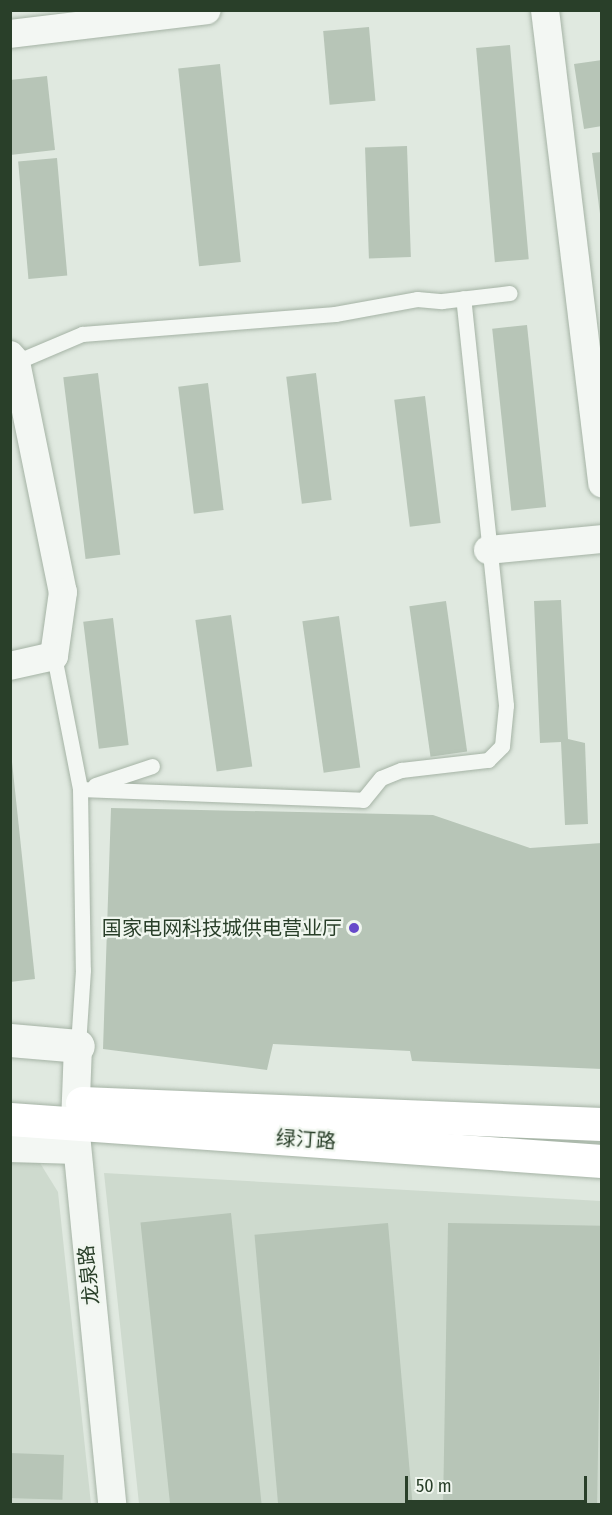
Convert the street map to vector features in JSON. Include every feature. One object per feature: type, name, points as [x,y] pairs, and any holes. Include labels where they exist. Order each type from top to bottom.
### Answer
[{"type":"main road","name":"绿汀路","points":[[10,1099],[75,1126],[602,1124]]},
{"type":"main road","name":"绿汀路","points":[[10,1119],[75,1126],[602,1161]]},
{"type":"street","points":[[10,34],[207,10]]},
{"type":"street","points":[[545,10],[602,484]]},
{"type":"street","points":[[10,666],[54,656],[63,592],[13,359]]},
{"type":"street","points":[[488,550],[602,539]]},
{"type":"street","points":[[10,1040],[78,1046]]},
{"type":"street","name":"龙泉路","points":[[78,1046],[75,1126],[112,1504]]},
{"type":"street","points":[[10,1148],[75,1126]]},
{"type":"lane","points":[[10,404],[15,401],[13,359],[82,334],[335,314],[417,299],[463,298],[510,293]]},
{"type":"lane","points":[[80,789],[363,800],[381,778],[401,770],[488,760],[502,746],[506,705],[463,298]]},
{"type":"lane","points":[[54,656],[80,789],[83,970],[78,1046]]},
{"type":"lane","points":[[80,789],[152,766]]},
{"type":"shaded area","points":[[11,1163],[40,1163],[58,1192],[91,1504],[11,1504]]},
{"type":"shaded area","points":[[104,1173],[601,1201],[601,1504],[139,1504]]},
{"type":"building","points":[[369,27],[375,101],[330,105],[323,31]]},
{"type":"building","points":[[510,45],[529,259],[495,262],[476,48]]},
{"type":"building","points":[[602,60],[602,126],[584,129],[574,64]]},
{"type":"building","points":[[220,64],[241,262],[199,266],[178,68]]},
{"type":"building","points":[[47,76],[55,150],[10,155],[10,80]]},
{"type":"building","points":[[407,146],[411,257],[369,258],[365,147]]},
{"type":"building","points":[[602,152],[602,214],[600,214],[592,153]]},
{"type":"building","points":[[57,158],[67,276],[28,279],[18,161]]},
{"type":"building","points":[[527,325],[546,507],[511,511],[492,329]]},
{"type":"building","points":[[98,373],[120,555],[86,559],[63,377]]},
{"type":"building","points":[[316,373],[332,500],[302,504],[286,377]]},
{"type":"building","points":[[208,383],[224,510],[194,514],[178,387]]},
{"type":"building","points":[[425,396],[441,523],[410,527],[394,400]]},
{"type":"building","points":[[561,600],[568,739],[585,743],[588,824],[565,825],[561,742],[540,743],[534,601]]},
{"type":"building","points":[[446,601],[467,752],[431,757],[409,606]]},
{"type":"building","points":[[231,615],[252,767],[217,772],[195,620]]},
{"type":"building","points":[[339,616],[360,768],[324,773],[302,621]]},
{"type":"building","points":[[113,618],[129,745],[99,749],[83,622]]},
{"type":"building","points":[[12,762],[35,979],[10,982],[10,763]]},
{"type":"building","name":"国家电网科技城供电营业厅","points":[[111,808],[433,815],[530,848],[602,843],[602,1069],[412,1061],[410,1051],[273,1044],[267,1070],[103,1049]]},
{"type":"building","points":[[231,1213],[262,1504],[170,1504],[140,1223]]},
{"type":"building","points":[[388,1223],[413,1504],[278,1504],[255,1235]]},
{"type":"building","points":[[448,1223],[602,1226],[597,1504],[443,1504]]},
{"type":"building","points":[[10,1453],[64,1455],[62,1500],[10,1498]]},
{"type":"place","name":"国家电网科技城供电营业厅","points":[[354,928]]}]
